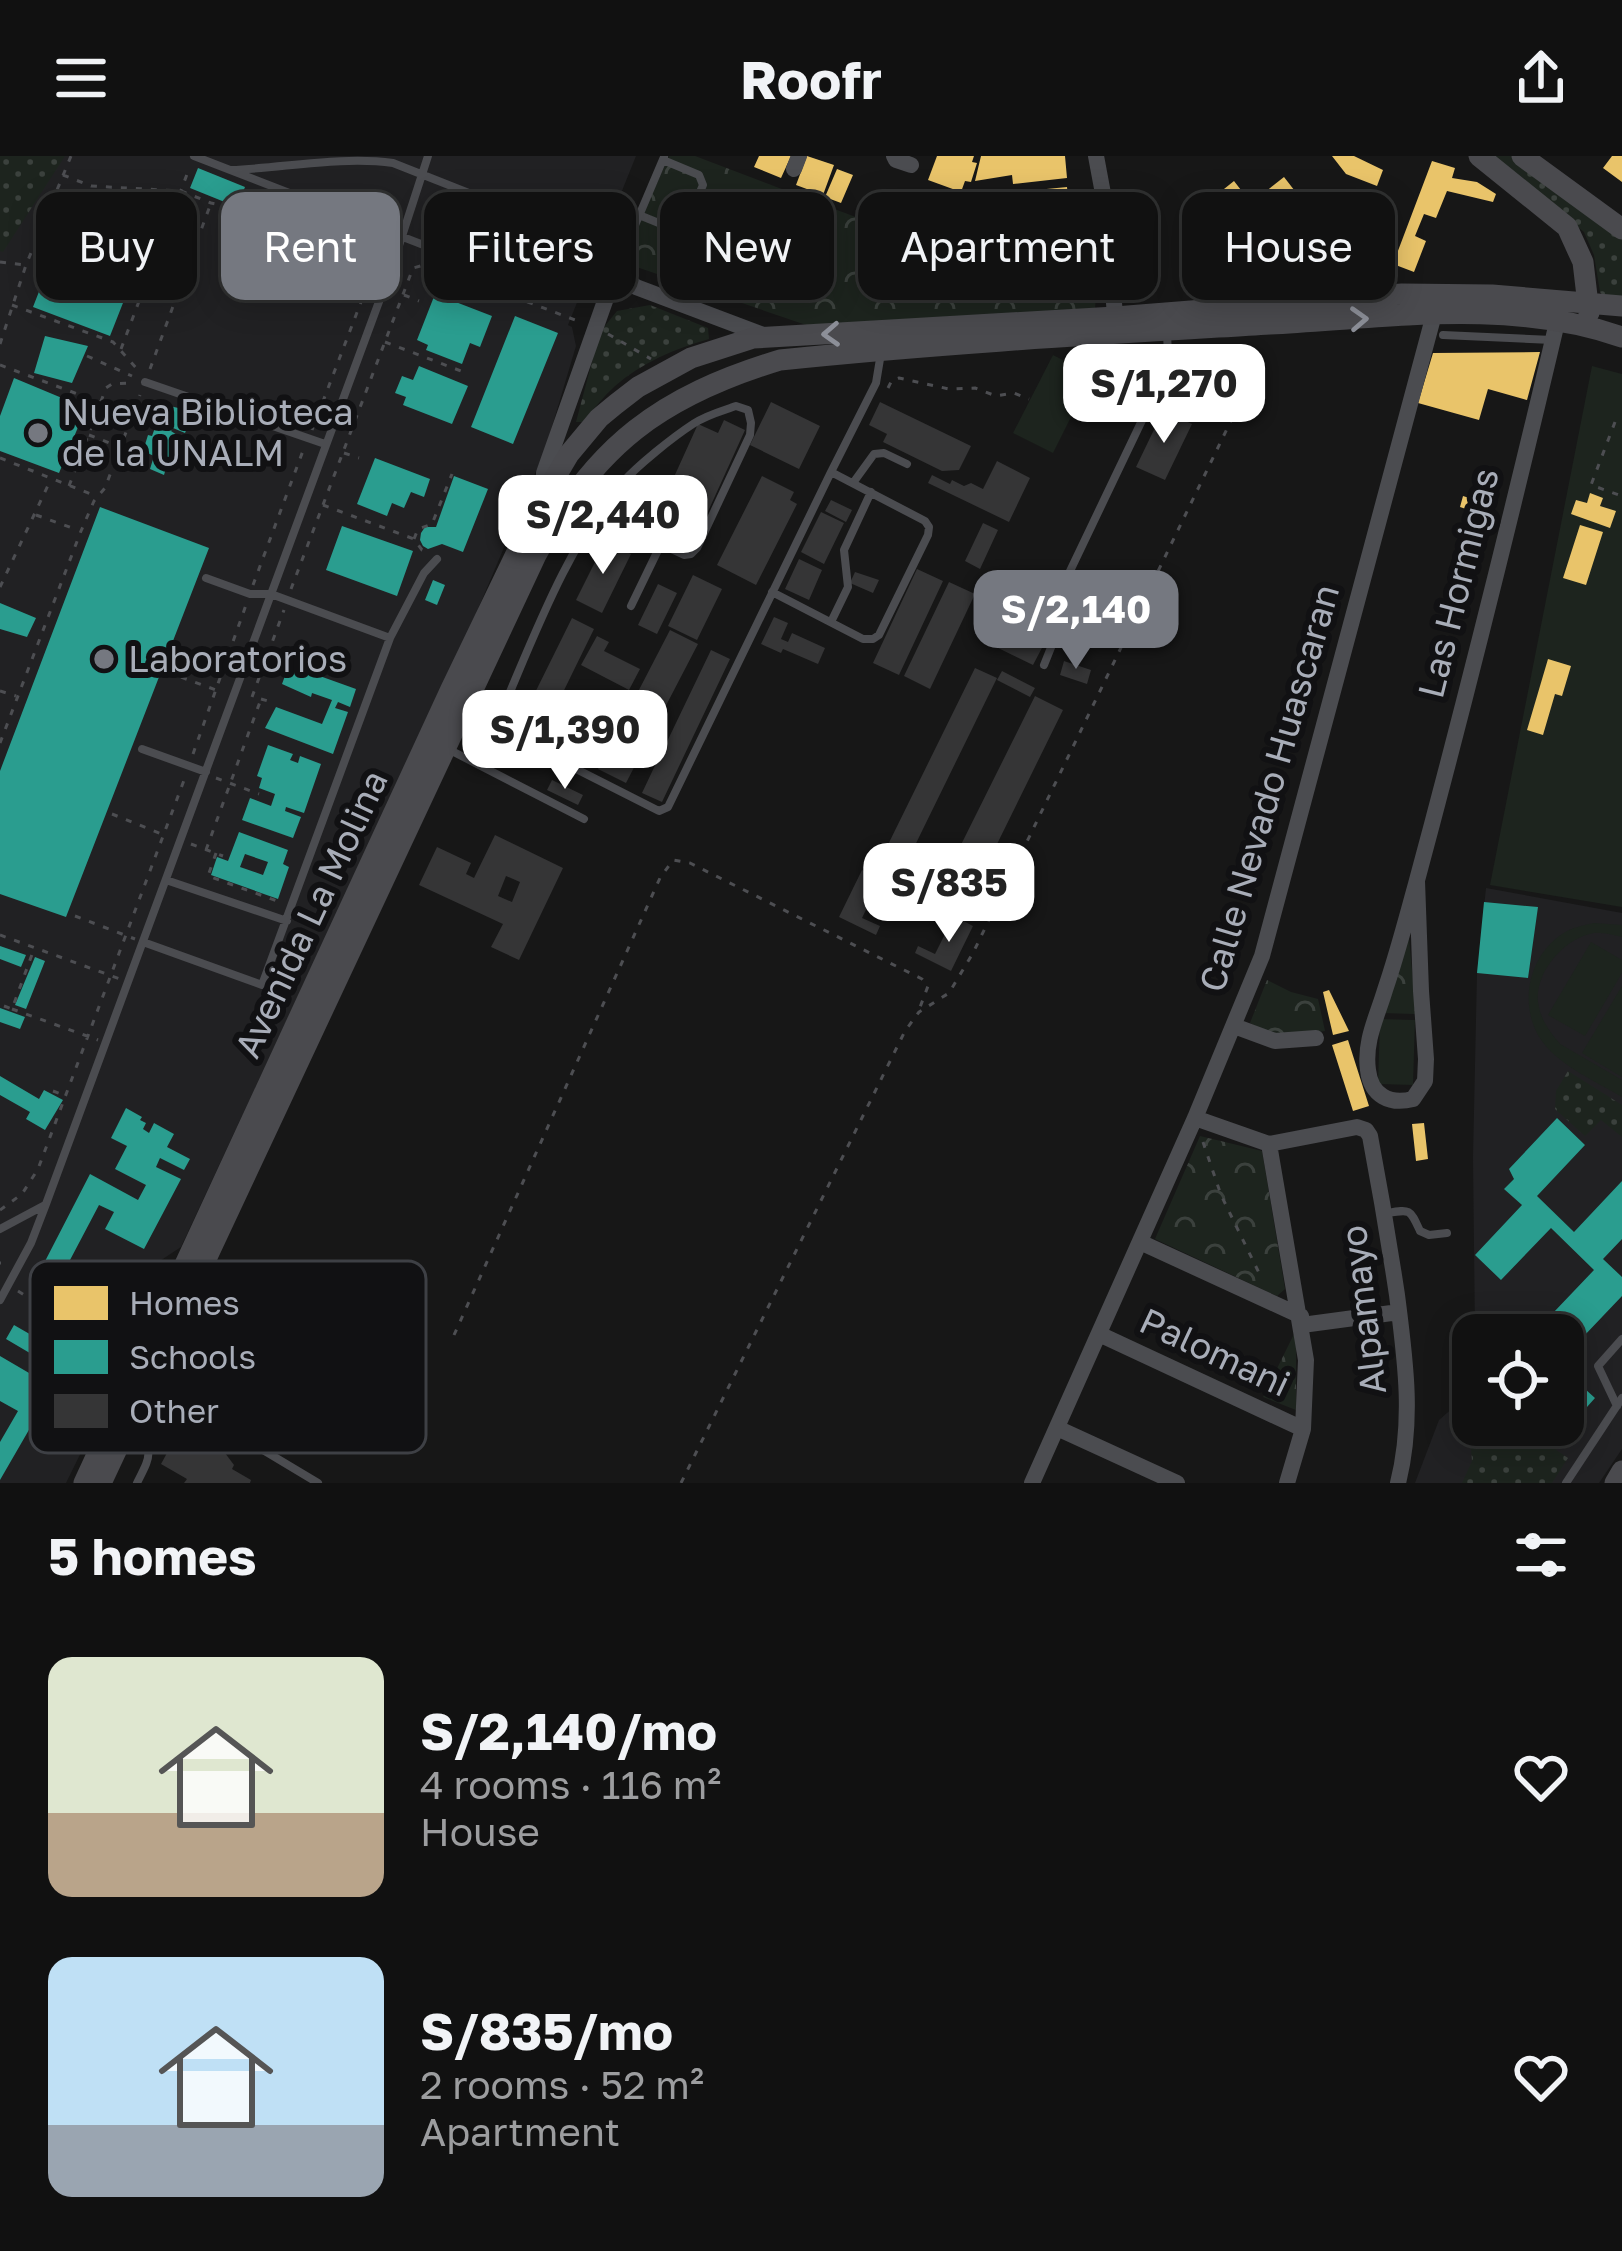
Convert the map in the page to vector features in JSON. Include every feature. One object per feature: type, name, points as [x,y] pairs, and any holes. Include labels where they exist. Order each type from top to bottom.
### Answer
[{"type":"main road","points":[[1479,156],[1567,227],[1583,262],[1589,314],[1611,334]]},
{"type":"main road","points":[[1522,156],[1622,230]]},
{"type":"main road","name":"Avenida La Molina","points":[[196,1261],[441,710],[550,506],[636,428],[702,388],[780,360],[1402,294],[1439,315]]},
{"type":"main road","name":"Avenida La Molina","points":[[196,1261],[446,748],[569,454],[599,418],[638,388],[715,348],[768,337],[1116,325],[1166,330],[1439,315],[1492,295],[1558,321],[1611,334]]},
{"type":"main road","name":"Avenida La Molina","points":[[1558,321],[1588,303],[1619,306]]},
{"type":"main road","points":[[768,337],[780,360]]},
{"type":"main road","name":"Avenida La Molina","points":[[84,1483],[98,1453]]},
{"type":"main road","name":"Avenida La Molina","points":[[101,1483],[115,1453]]},
{"type":"main road","points":[[1615,1483],[1622,1472]]},
{"type":"street","points":[[1096,156],[1107,215],[1116,325]]},
{"type":"street","points":[[636,287],[768,337]]},
{"type":"street","points":[[550,506],[544,473],[604,300]]},
{"type":"street","name":"Calle Nevado Huascaran","points":[[1033,1483],[1262,956],[1439,315]]},
{"type":"street","name":"Las Hormigas","points":[[1417,881],[1425,1082],[1413,1100],[1397,1103],[1372,1086],[1367,1071],[1370,1032],[1417,881],[1558,321]]},
{"type":"street","points":[[1234,1026],[1275,1041],[1316,1038]]},
{"type":"street","points":[[1195,1118],[1269,1144],[1306,1360],[1303,1429],[1287,1483]]},
{"type":"street","name":"Alpamayo","points":[[1269,1144],[1357,1126],[1370,1136],[1406,1354],[1408,1403],[1398,1483]]},
{"type":"street","points":[[1140,1242],[1301,1321],[1399,1312]]},
{"type":"street","name":"Palomani","points":[[1099,1334],[1303,1429]]},
{"type":"street","points":[[1057,1428],[1178,1483]]},
{"type":"lane","points":[[195,156],[424,245]]},
{"type":"lane","points":[[0,1300],[4,1282],[31,1243],[46,1204],[403,237],[428,156]]},
{"type":"lane","points":[[231,170],[375,159],[467,192]]},
{"type":"lane","points":[[636,222],[639,215],[663,159],[702,179],[686,224],[676,230],[639,215]]},
{"type":"lane","points":[[1611,334],[1619,306]]},
{"type":"lane","points":[[1439,315],[1558,321]]},
{"type":"lane","points":[[1044,665],[1058,630],[1060,592],[1164,370],[1166,330]]},
{"type":"lane","points":[[599,515],[684,555],[691,554],[750,435],[748,410],[736,406],[696,421],[623,482],[599,515],[571,560],[501,713],[507,734],[659,811],[668,807],[876,383],[881,350]]},
{"type":"lane","points":[[145,382],[325,444]]},
{"type":"lane","points":[[853,483],[874,454],[884,453],[907,464]]},
{"type":"lane","points":[[772,592],[863,639],[879,635],[928,527],[925,520],[831,472]]},
{"type":"lane","points":[[831,622],[848,587],[844,550],[871,492]]},
{"type":"lane","points":[[631,606],[661,544]]},
{"type":"lane","points":[[143,941],[262,985],[390,638],[437,555]]},
{"type":"lane","points":[[206,578],[250,594],[271,594],[390,638]]},
{"type":"lane","points":[[469,697],[501,713]]},
{"type":"lane","points":[[446,748],[584,819]]},
{"type":"lane","points":[[142,749],[206,773]]},
{"type":"lane","points":[[166,880],[287,921]]},
{"type":"lane","points":[[0,1229],[46,1204]]},
{"type":"lane","points":[[1385,1213],[1409,1211],[1420,1231],[1447,1233]]},
{"type":"lane","points":[[1566,1483],[1620,1402],[1598,1366],[1622,1339]]},
{"type":"lane","points":[[137,1483],[149,1453]]},
{"type":"lane","points":[[266,1453],[318,1483]]},
{"type":"path","points":[[0,344],[71,156]]},
{"type":"path","points":[[181,191],[195,156]]},
{"type":"path","points":[[63,175],[92,186],[181,191],[221,206]]},
{"type":"path","points":[[0,743],[81,531],[121,448],[211,203]]},
{"type":"path","points":[[197,227],[201,229]]},
{"type":"path","points":[[0,262],[26,265]]},
{"type":"path","points":[[403,265],[428,264],[595,327],[669,369]]},
{"type":"path","points":[[290,592],[413,268]]},
{"type":"path","points":[[403,295],[419,302]]},
{"type":"path","points":[[121,349],[140,300]]},
{"type":"path","points":[[311,432],[362,300]]},
{"type":"path","points":[[12,305],[113,343],[145,382]]},
{"type":"path","points":[[0,307],[10,312]]},
{"type":"path","points":[[385,342],[461,371]]},
{"type":"path","points":[[87,356],[145,382]]},
{"type":"path","points":[[0,365],[101,403]]},
{"type":"path","points":[[919,1012],[949,993],[973,953],[1257,367]]},
{"type":"path","points":[[876,383],[887,389],[899,378],[1030,399]]},
{"type":"path","points":[[69,486],[106,388],[112,383],[145,382]]},
{"type":"path","points":[[1615,422],[1591,485],[1622,496]]},
{"type":"path","points":[[88,435],[121,448]]},
{"type":"path","points":[[0,1210],[22,1194],[38,1168],[306,443]]},
{"type":"path","points":[[343,452],[359,458]]},
{"type":"path","points":[[0,458],[98,497]]},
{"type":"path","points":[[414,539],[418,529],[433,524],[452,474]]},
{"type":"path","points":[[0,587],[51,478]]},
{"type":"path","points":[[323,505],[414,539],[422,550],[437,555]]},
{"type":"path","points":[[34,514],[81,531]]},
{"type":"path","points":[[0,557],[12,562]]},
{"type":"path","points":[[252,697],[284,610]]},
{"type":"path","points":[[167,672],[226,692]]},
{"type":"path","points":[[0,691],[18,697]]},
{"type":"path","points":[[242,694],[275,704]]},
{"type":"path","points":[[206,850],[260,699]]},
{"type":"path","points":[[206,773],[259,794]]},
{"type":"path","points":[[112,814],[172,838]]},
{"type":"path","points":[[190,844],[220,854],[208,876],[284,904]]},
{"type":"path","points":[[454,1335],[660,878],[673,860],[690,863],[922,979],[928,986],[919,1012],[905,1030],[681,1483]]},
{"type":"path","points":[[75,916],[143,941]]},
{"type":"path","points":[[0,934],[127,982]]},
{"type":"path","points":[[12,1009],[34,947]]},
{"type":"path","points":[[4,1006],[105,1043]]},
{"type":"path","points":[[53,1090],[66,1096]]},
{"type":"path","points":[[1195,1118],[1221,1195],[1262,1279],[1249,1292]]},
{"type":"path","points":[[4,1282],[30,1299]]},
{"type":"shaded area","points":[[0,156],[636,156],[622,192],[424,192],[424,300],[578,300],[568,325],[576,346],[545,450],[473,621],[181,1247],[160,1261],[30,1261],[30,1453],[81,1453],[66,1483],[0,1483]]},
{"type":"shaded area","points":[[1486,888],[1622,913],[1622,1449],[1599,1483],[1415,1483],[1439,1420],[1452,1409],[1452,1446],[1584,1446],[1584,1314],[1475,1314],[1477,973]]},
{"type":"green space","points":[[0,156],[65,156],[42,192],[36,192],[36,201],[0,251]]},
{"type":"green space","points":[[669,156],[695,156],[790,192],[660,192],[660,275],[636,267],[636,230]]},
{"type":"green space","points":[[1491,156],[1511,156],[1622,239],[1622,301],[1605,298],[1600,292],[1594,255],[1584,232]]},
{"type":"green space","points":[[834,209],[858,218],[858,300],[1096,300],[1095,309],[815,328],[733,300],[834,300]]},
{"type":"green space","points":[[650,305],[708,328],[709,339],[636,370],[582,422],[576,422],[600,332],[617,311]]},
{"type":"green space","points":[[1053,355],[1092,375],[1053,453],[1013,433]]},
{"type":"green space","points":[[1592,366],[1622,374],[1622,907],[1490,885]]},
{"type":"green space","points":[[1594,923],[1622,925],[1622,937],[1594,933],[1562,949],[1541,979],[1538,1002],[1543,1020],[1560,1044],[1622,1080],[1622,1097],[1552,1053],[1531,1016],[1530,983],[1543,953],[1567,931]]},
{"type":"green space","points":[[1408,927],[1416,1014],[1383,1013]]},
{"type":"green space","points":[[1591,942],[1622,960],[1622,973],[1585,1036],[1548,1015]]},
{"type":"green space","points":[[1267,980],[1318,999],[1325,1031],[1277,1033],[1250,1023]]},
{"type":"green space","points":[[1622,986],[1622,1077],[1582,1053]]},
{"type":"green space","points":[[1380,1019],[1415,1020],[1413,1085],[1378,1084]]},
{"type":"green space","points":[[1568,1071],[1622,1105],[1622,1137],[1601,1120],[1585,1136],[1555,1109],[1556,1091]]},
{"type":"green space","points":[[1200,1136],[1262,1151],[1285,1289],[1277,1296],[1155,1239]]},
{"type":"green space","points":[[1296,1330],[1296,1410],[1263,1397]]},
{"type":"green space","points":[[1471,1446],[1558,1446],[1556,1450],[1568,1458],[1552,1483],[1462,1483],[1472,1461]]},
{"type":"building: Homes","points":[[759,156],[791,156],[781,178],[754,167]]},
{"type":"building: Homes","points":[[807,156],[834,165],[824,192],[796,185]]},
{"type":"building: Homes","points":[[937,156],[974,156],[972,162],[977,163],[971,182],[965,181],[961,192],[928,180]]},
{"type":"building: Homes","points":[[981,156],[1065,156],[1067,178],[1013,184],[1012,175],[975,181]]},
{"type":"building: Homes","points":[[1332,156],[1354,156],[1383,170],[1377,186],[1346,174]]},
{"type":"building: Homes","points":[[1612,156],[1622,156],[1622,182],[1603,168]]},
{"type":"building: Homes","points":[[1432,161],[1455,168],[1452,178],[1477,182],[1496,194],[1493,202],[1447,191],[1436,218],[1424,214],[1415,236],[1426,241],[1414,272],[1395,265]]},
{"type":"building: Homes","points":[[837,169],[853,175],[841,203],[834,200],[834,192],[827,192]]},
{"type":"building: Homes","points":[[1284,177],[1296,192],[1265,192]]},
{"type":"building: Homes","points":[[1234,181],[1242,192],[1224,189]]},
{"type":"building: Homes","points":[[1067,187],[1067,192],[1015,192]]},
{"type":"building: Homes","points":[[1540,352],[1527,400],[1488,389],[1479,420],[1418,403],[1433,353]]},
{"type":"building: Homes","points":[[1590,493],[1603,498],[1600,506],[1616,511],[1610,528],[1571,514],[1576,500],[1587,503]]},
{"type":"building: Homes","points":[[1463,496],[1491,505],[1487,516],[1460,507]]},
{"type":"building: Homes","points":[[1580,525],[1603,532],[1586,585],[1563,578]]},
{"type":"building: Homes","points":[[1548,659],[1571,666],[1562,696],[1555,694],[1543,735],[1527,730]]},
{"type":"building: Homes","points":[[1329,990],[1349,1031],[1333,1035],[1323,992]]},
{"type":"building: Homes","points":[[1348,1040],[1369,1106],[1353,1111],[1332,1045]]},
{"type":"building: Homes","points":[[1424,1123],[1428,1159],[1416,1161],[1412,1124]]},
{"type":"building: Schools","points":[[198,168],[245,187],[243,192],[221,192],[221,201],[190,188]]},
{"type":"building: Schools","points":[[36,299],[124,300],[110,336],[33,307]]},
{"type":"building: Schools","points":[[433,300],[451,300],[492,316],[480,347],[470,343],[462,364],[426,350],[428,345],[417,340]]},
{"type":"building: Schools","points":[[515,316],[558,333],[513,444],[471,427]]},
{"type":"building: Schools","points":[[45,336],[88,346],[72,383],[34,373]]},
{"type":"building: Schools","points":[[419,366],[468,386],[452,424],[403,405],[406,397],[395,393],[402,376],[413,380]]},
{"type":"building: Schools","name":"Nueva Biblioteca de la UNALM","points":[[14,378],[86,408],[59,473],[0,451],[0,416]]},
{"type":"building: Schools","points":[[161,404],[187,410],[192,416],[185,433],[171,431],[177,435],[173,446],[177,448],[164,475],[150,469],[154,456],[143,451]]},
{"type":"building: Schools","points":[[375,458],[430,479],[424,497],[411,492],[404,508],[392,503],[387,516],[357,504]]},
{"type":"building: Schools","points":[[454,476],[488,489],[463,552],[442,544],[428,549],[420,540],[421,533],[425,527],[436,527]]},
{"type":"building: Schools","name":"Laboratorios","points":[[100,507],[209,548],[66,917],[0,894],[0,771]]},
{"type":"building: Schools","points":[[342,526],[413,551],[397,596],[326,570]]},
{"type":"building: Schools","points":[[433,580],[445,585],[437,605],[425,600]]},
{"type":"building: Schools","points":[[0,603],[36,618],[27,637],[0,629]]},
{"type":"building: Schools","points":[[294,662],[303,670],[356,689],[350,707],[338,702],[335,708],[348,712],[333,754],[265,728],[276,707],[322,724],[332,700],[282,684]]},
{"type":"building: Schools","points":[[268,745],[293,754],[290,760],[298,763],[300,756],[321,764],[304,813],[286,807],[285,811],[301,817],[293,838],[242,820],[250,798],[271,806],[275,794],[259,788],[262,778],[257,776]]},
{"type":"building: Schools","points":[[239,832],[288,850],[283,864],[289,867],[278,899],[211,875],[217,857],[228,861]],"holes":[[[245,854],[268,862],[263,875],[240,867]]]},
{"type":"building: Schools","points":[[1484,902],[1538,907],[1528,978],[1477,973]]},
{"type":"building: Schools","points":[[0,946],[26,955],[21,967],[0,959]]},
{"type":"building: Schools","points":[[35,957],[45,961],[26,1009],[15,1005]]},
{"type":"building: Schools","points":[[0,1008],[25,1017],[20,1029],[0,1022]]},
{"type":"building: Schools","points":[[0,1076],[39,1099],[44,1090],[63,1100],[45,1130],[26,1119],[30,1112],[0,1095]]},
{"type":"building: Schools","points":[[126,1108],[142,1117],[143,1129],[149,1133],[154,1123],[174,1134],[167,1147],[190,1159],[184,1170],[160,1158],[156,1167],[181,1179],[144,1249],[105,1229],[114,1212],[99,1205],[72,1261],[45,1261],[90,1174],[138,1200],[146,1185],[115,1169],[127,1146],[111,1138]]},
{"type":"building: Schools","points":[[1557,1118],[1585,1145],[1537,1196],[1574,1232],[1622,1181],[1622,1239],[1603,1259],[1622,1277],[1622,1296],[1584,1336],[1584,1314],[1552,1314],[1594,1270],[1551,1228],[1501,1280],[1475,1255],[1522,1205],[1504,1189],[1514,1179],[1509,1169]]},
{"type":"building: Schools","points":[[14,1325],[30,1334],[30,1353],[6,1339]]},
{"type":"building: Schools","points":[[0,1356],[30,1374],[30,1428],[0,1480],[0,1442],[18,1411],[0,1401]]},
{"type":"building: Schools","points":[[1584,1388],[1595,1398],[1584,1410]]},
{"type":"building: Other","points":[[771,402],[820,426],[799,469],[750,445]]},
{"type":"building: Other","points":[[880,402],[971,446],[959,470],[942,471],[883,442],[887,434],[869,425]]},
{"type":"building: Other","points":[[1163,411],[1192,424],[1165,480],[1136,467]]},
{"type":"building: Other","points":[[724,420],[745,430],[691,549],[650,530],[698,424],[718,433]]},
{"type":"building: Other","points":[[997,461],[1030,478],[1009,522],[928,483],[932,475],[950,484],[952,480],[983,489]]},
{"type":"building: Other","points":[[762,476],[794,492],[790,500],[797,504],[756,585],[717,565]]},
{"type":"building: Other","points":[[831,500],[852,510],[846,522],[825,511]]},
{"type":"building: Other","points":[[821,512],[844,523],[824,564],[801,552]]},
{"type":"building: Other","points":[[983,523],[998,530],[980,569],[965,561]]},
{"type":"building: Other","points":[[605,542],[631,554],[602,613],[576,600]]},
{"type":"building: Other","points":[[799,559],[822,570],[809,600],[785,589]]},
{"type":"building: Other","points":[[917,569],[943,581],[899,675],[873,663]]},
{"type":"building: Other","points":[[855,572],[879,580],[873,593],[850,583]]},
{"type":"building: Other","points":[[693,575],[722,589],[697,640],[668,626]]},
{"type":"building: Other","points":[[949,582],[975,594],[930,689],[904,676]]},
{"type":"building: Other","points":[[658,584],[677,593],[657,634],[638,625]]},
{"type":"building: Other","points":[[774,617],[788,623],[781,639],[788,642],[792,633],[825,648],[818,664],[761,644]]},
{"type":"building: Other","points":[[572,618],[594,629],[547,725],[595,749],[587,766],[516,731]]},
{"type":"building: Other","points":[[1003,624],[1044,644],[1033,665],[992,645]]},
{"type":"building: Other","points":[[670,630],[698,644],[647,742],[663,750],[711,650],[730,659],[662,802],[642,793],[659,757],[643,750],[626,783],[598,769]]},
{"type":"building: Other","points":[[597,636],[609,642],[604,651],[640,669],[629,690],[581,665]]},
{"type":"building: Other","points":[[1064,661],[1091,670],[1087,684],[1060,675]]},
{"type":"building: Other","points":[[975,668],[997,678],[898,880],[876,869]]},
{"type":"building: Other","points":[[1002,671],[1035,688],[1030,697],[997,680]]},
{"type":"building: Other","points":[[1035,696],[1063,710],[966,907],[937,893]]},
{"type":"building: Other","points":[[568,703],[615,725],[606,745],[558,723]]},
{"type":"building: Other","points":[[552,780],[583,795],[578,805],[547,790]]},
{"type":"building: Other","points":[[495,835],[563,868],[519,960],[491,947],[503,924],[419,885],[437,847],[471,863],[466,874],[474,878]],"holes":[[[506,876],[520,882],[512,902],[498,896]]]},
{"type":"building: Other","points":[[862,870],[881,879],[862,918],[880,926],[876,935],[839,917]]},
{"type":"building: Other","points":[[954,916],[973,926],[951,971],[915,953],[918,946],[935,954]]},
{"type":"building: Other","points":[[167,1453],[225,1453],[232,1469],[251,1480],[184,1483],[187,1479],[161,1464]]},
{"type":"place","name":"Nueva Biblioteca de la UNALM","points":[[38,433]]},
{"type":"place","name":"Laboratorios","points":[[104,659]]}]
